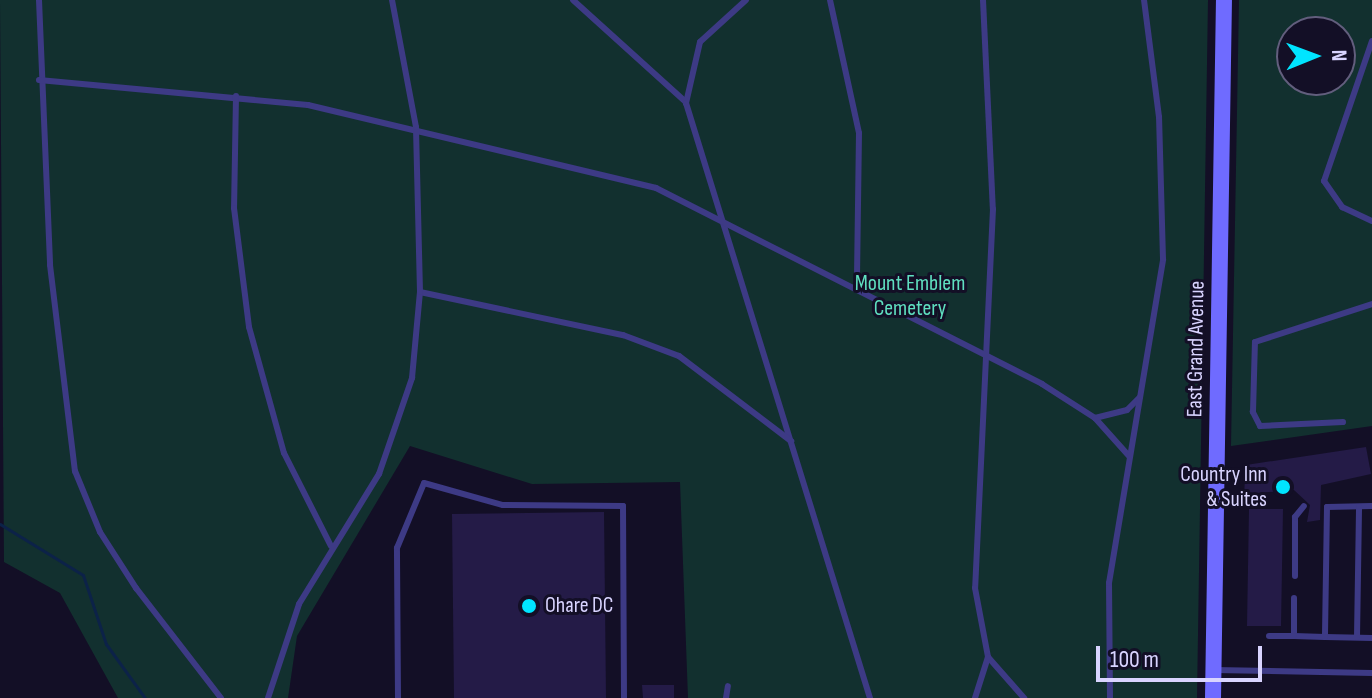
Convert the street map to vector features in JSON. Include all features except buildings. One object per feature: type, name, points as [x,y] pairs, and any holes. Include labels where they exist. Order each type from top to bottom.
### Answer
[{"type":"main road","name":"East Grand Avenue","points":[[1213,698],[1224,0]]},
{"type":"lane","points":[[39,0],[39,80],[50,265],[75,471],[100,532],[136,588],[221,698]]},
{"type":"lane","points":[[268,698],[299,604],[398,430],[412,378],[420,292],[416,127],[392,0]]},
{"type":"lane","points":[[573,0],[686,103]]},
{"type":"lane","points":[[746,0],[700,42],[686,103],[871,696]]},
{"type":"lane","points":[[830,0],[859,133],[857,285]]},
{"type":"lane","points":[[975,698],[988,657],[975,588],[988,355],[993,167],[983,0]]},
{"type":"lane","points":[[1110,698],[1106,607],[1129,456],[1143,394],[1163,224],[1144,0]]},
{"type":"lane","points":[[1372,41],[1324,181],[1342,207],[1372,221]]},
{"type":"lane","points":[[39,80],[236,96],[416,127],[627,178],[721,218],[857,285],[988,355],[1095,418],[1129,456]]},
{"type":"lane","points":[[236,96],[234,208],[249,327],[288,464],[331,546]]},
{"type":"lane","points":[[420,292],[611,332],[679,356],[792,442]]},
{"type":"lane","points":[[1343,422],[1260,426],[1253,412],[1255,342],[1372,304]]},
{"type":"lane","points":[[1095,418],[1127,410],[1143,394]]},
{"type":"lane","points":[[398,698],[397,548],[424,483],[503,505],[623,506],[624,698]]},
{"type":"lane","points":[[1318,504],[1327,507],[1372,506]]},
{"type":"lane","points":[[1295,576],[1295,517],[1304,506]]},
{"type":"lane","points":[[1325,637],[1327,507]]},
{"type":"lane","points":[[1357,637],[1359,507]]},
{"type":"lane","points":[[1294,598],[1294,636]]},
{"type":"lane","points":[[1269,636],[1372,638]]},
{"type":"lane","points":[[988,657],[1024,698]]},
{"type":"lane","points":[[1214,670],[1372,673]]},
{"type":"lane","points":[[726,698],[728,686]]},
{"type":"green space","name":"Mount Emblem Cemetery","points":[[0,0],[1208,0],[1197,698],[688,698],[680,482],[532,484],[410,446],[297,636],[288,698],[118,698],[60,593],[4,562]]},
{"type":"green space","points":[[1239,0],[1372,0],[1372,426],[1231,446]]},
{"type":"waterway","points":[[0,524],[83,575],[106,644],[145,698]]},
{"type":"place","name":"Country Inn & Suites","points":[[1283,487]]},
{"type":"place","name":"Ohare DC","points":[[529,606]]}]
